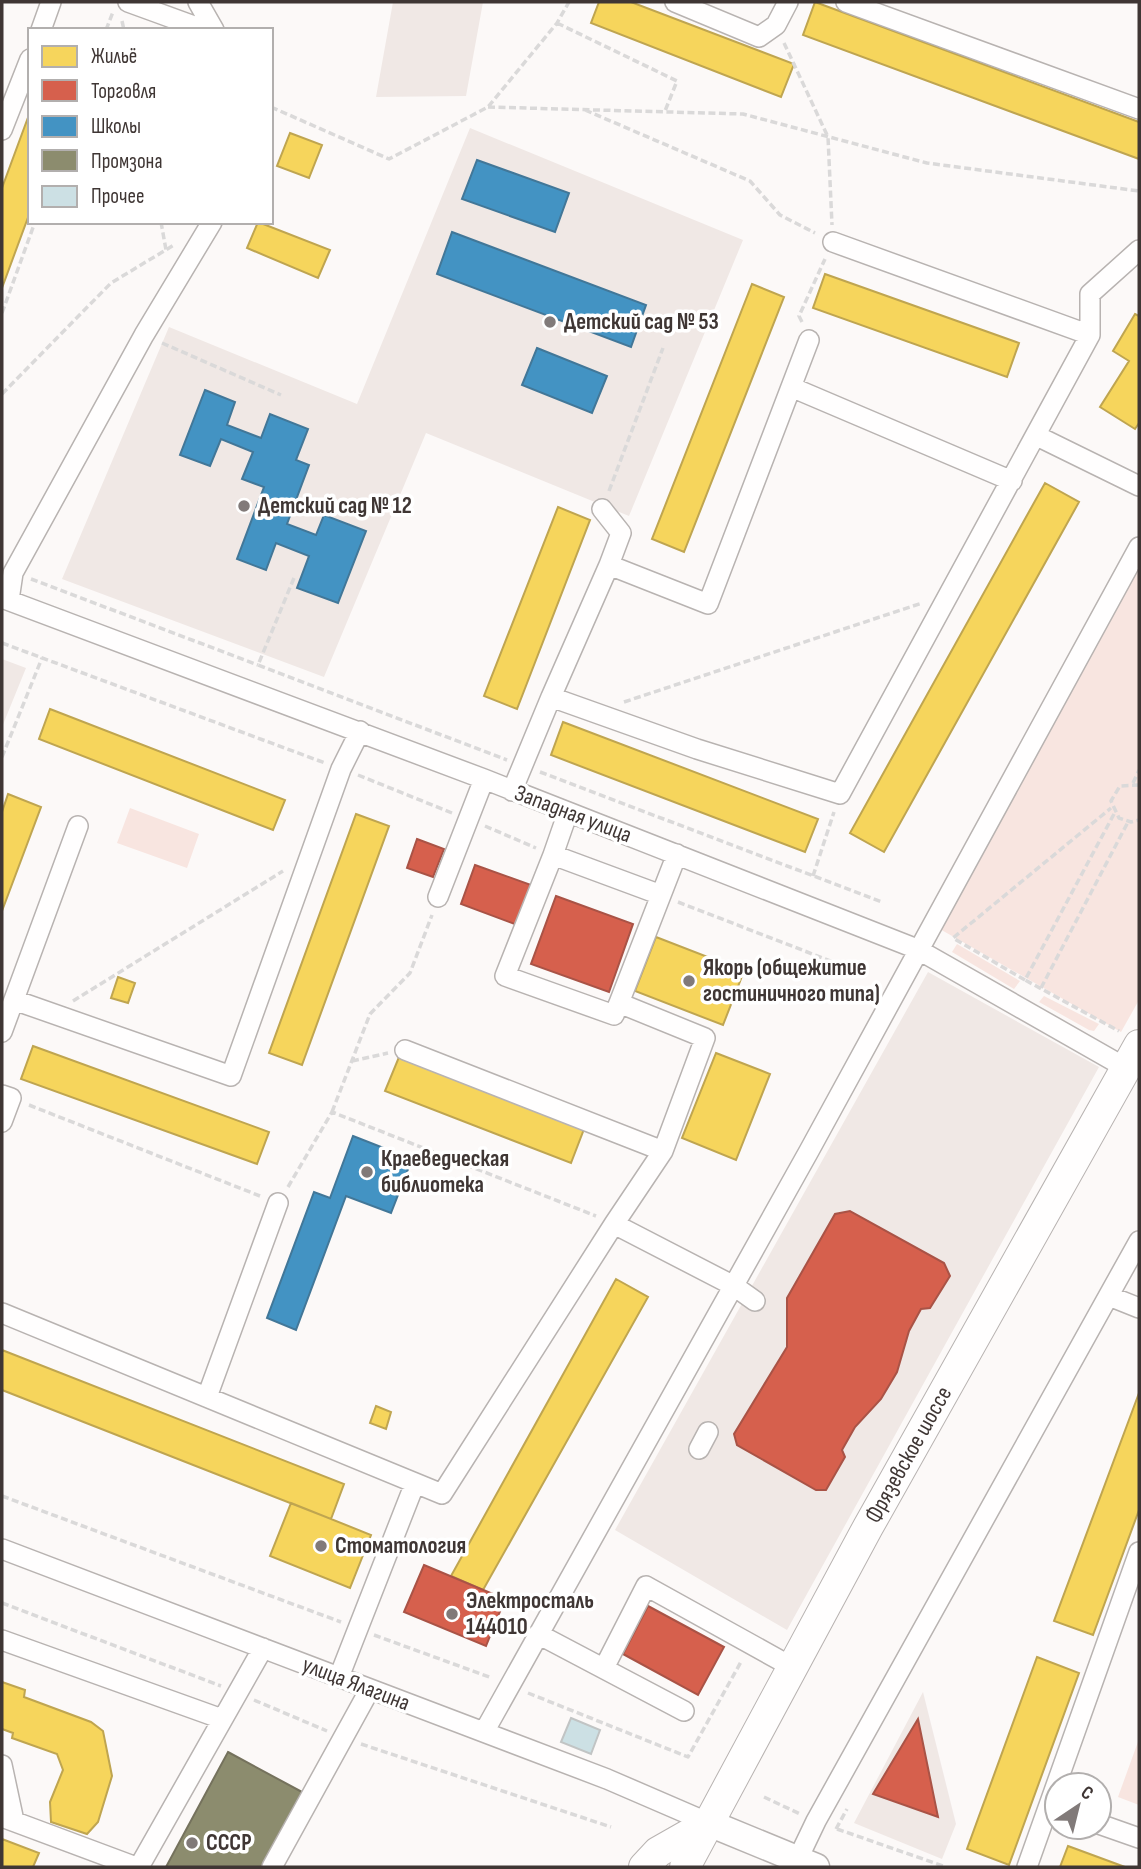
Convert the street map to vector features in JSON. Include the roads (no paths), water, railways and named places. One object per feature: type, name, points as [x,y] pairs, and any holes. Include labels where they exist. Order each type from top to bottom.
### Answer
[{"type":"highway","name":"Фрязевское шоссе","points":[[685,1867],[1129,1048]]},
{"type":"highway","points":[[644,1867],[658,1852],[709,1823]]},
{"type":"main road","points":[[709,1823],[802,1865]]},
{"type":"street","points":[[42,28],[51,2]]},
{"type":"street","points":[[128,2],[200,28]]},
{"type":"street","points":[[198,2],[213,28]]},
{"type":"street","points":[[675,2],[759,37],[776,25],[788,2]]},
{"type":"street","points":[[846,2],[1139,109]]},
{"type":"street","points":[[2,130],[28,64]]},
{"type":"street","points":[[5,599],[13,573],[144,335],[211,224]]},
{"type":"street","points":[[833,242],[1090,335]]},
{"type":"street","points":[[551,697],[592,713],[840,794],[1090,335],[1090,294],[1139,250]]},
{"type":"street","points":[[609,565],[708,604],[810,340]]},
{"type":"street","points":[[791,387],[1012,481]]},
{"type":"street","points":[[1037,436],[1139,486]]},
{"type":"street","points":[[512,791],[621,533],[602,509]]},
{"type":"street","points":[[484,1732],[734,1286],[1139,549]]},
{"type":"street","name":"Западная улица","points":[[5,599],[677,853],[917,949],[1129,1048]]},
{"type":"street","points":[[14,1000],[231,1076],[341,769],[360,732]]},
{"type":"street","points":[[439,897],[484,779]]},
{"type":"street","points":[[568,812],[505,976],[614,1015],[677,853]]},
{"type":"street","points":[[2,1032],[78,826]]},
{"type":"street","points":[[553,855],[661,895]]},
{"type":"street","points":[[2,1313],[442,1494],[663,1151],[705,1038],[619,1003]]},
{"type":"street","points":[[405,1050],[663,1151]]},
{"type":"street","points":[[2,1122],[6,1097]]},
{"type":"street","points":[[207,1397],[278,1203]]},
{"type":"street","points":[[614,1224],[734,1286],[755,1301]]},
{"type":"street","points":[[802,1865],[816,1821],[1139,1241]]},
{"type":"street","points":[[1109,1296],[1139,1308]]},
{"type":"street","points":[[339,1677],[415,1483]]},
{"type":"street","name":"улица Ялагина","points":[[2,1549],[484,1732],[709,1823]]},
{"type":"street","points":[[1065,1771],[1139,1552]]},
{"type":"street","points":[[604,1668],[646,1587],[792,1667]]},
{"type":"street","points":[[538,1634],[684,1711]]},
{"type":"street","points":[[2,1640],[222,1718]]},
{"type":"street","points":[[2,1765],[8,1819],[137,1867],[262,1648]]},
{"type":"street","points":[[272,1867],[370,1689]]},
{"type":"street","points":[[1113,1829],[1139,1838]]},
{"type":"street","points":[[1027,1867],[1043,1831]]},
{"type":"place","name":"Детский сад № 53","points":[[550,322]]},
{"type":"place","name":"Детский сад № 12","points":[[244,506]]},
{"type":"place","name":"Якорь (общежитие гостиничного типа)","points":[[689,981]]},
{"type":"place","name":"Краеведческая библиотека","points":[[367,1172]]},
{"type":"place","name":"Стоматология","points":[[321,1546]]},
{"type":"place","name":"Электросталь 144010","points":[[452,1614]]},
{"type":"place","name":"СССР","points":[[192,1843]]}]
